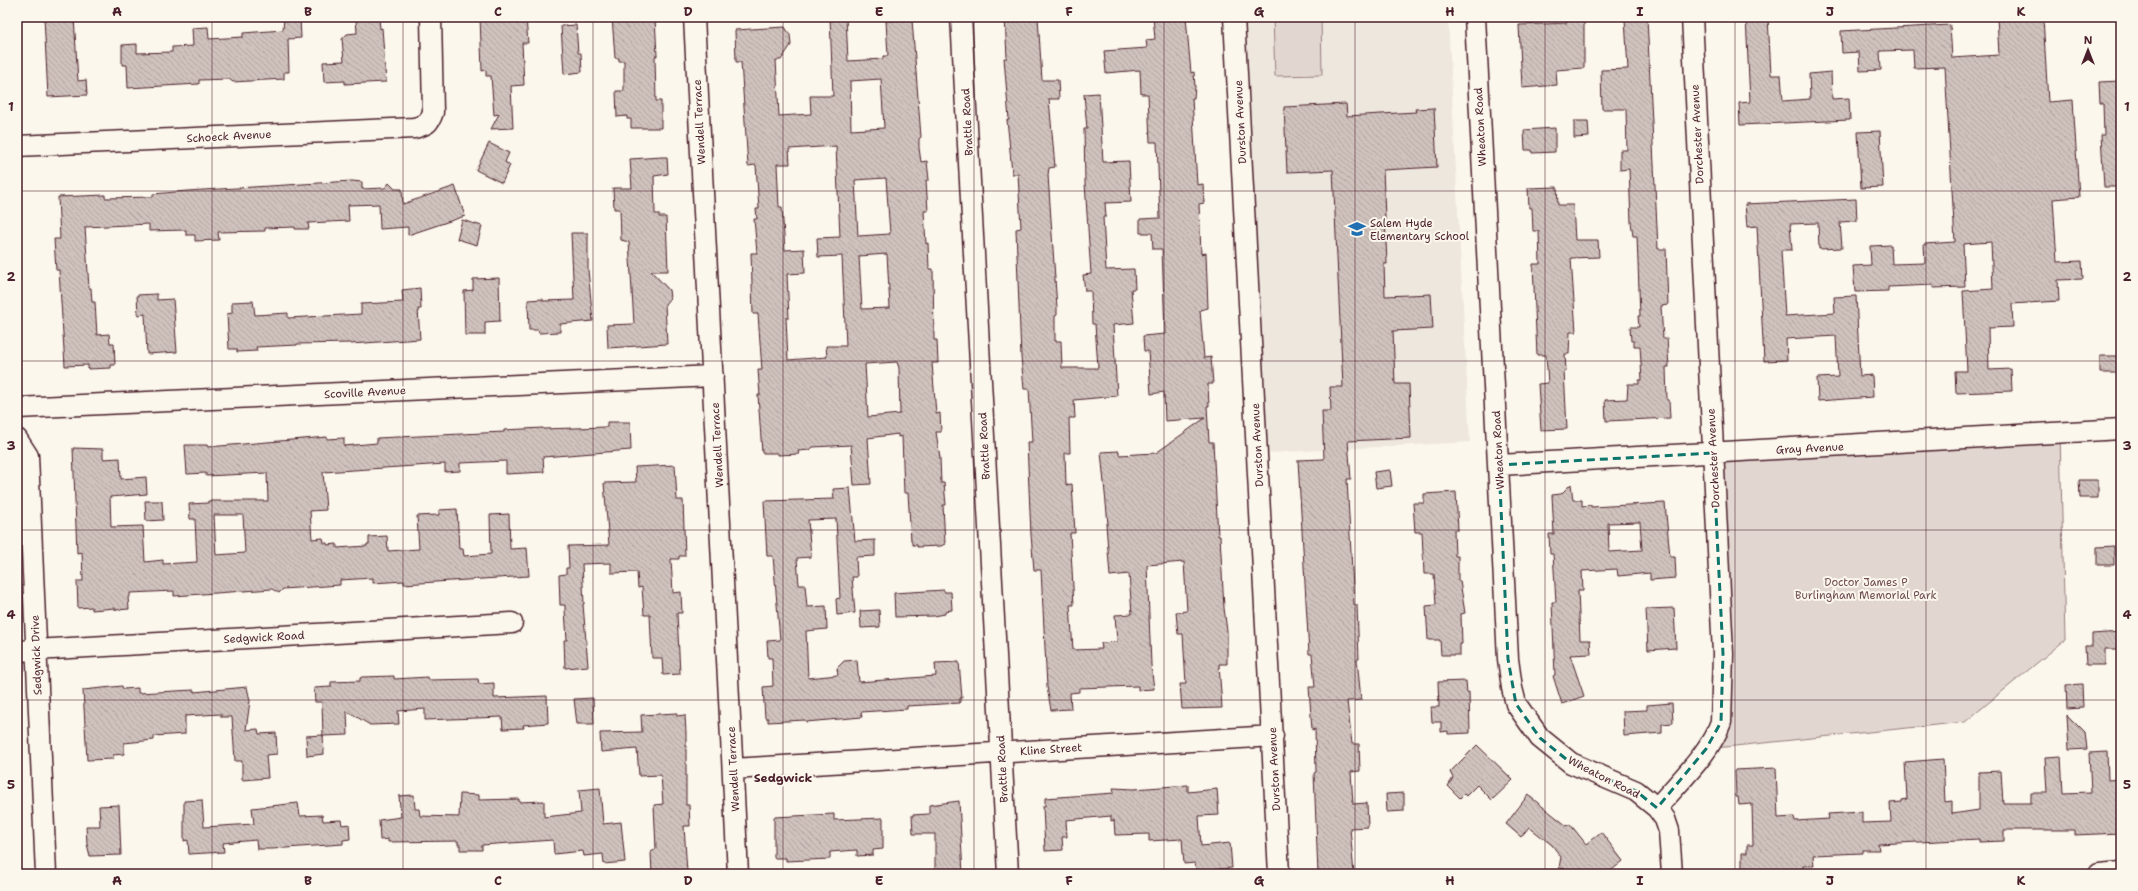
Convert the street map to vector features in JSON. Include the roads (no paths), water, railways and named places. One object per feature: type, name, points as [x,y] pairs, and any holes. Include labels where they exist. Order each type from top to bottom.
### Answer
[{"type":"street","name":"Schoeck Avenue","points":[[17,146],[414,128],[426,125],[430,122],[433,112],[431,17]]},
{"type":"street","name":"Wendell Terrace","points":[[694,17],[738,874]]},
{"type":"street","name":"Brattle Road","points":[[961,17],[1008,874]]},
{"type":"street","name":"Durston Avenue","points":[[1234,17],[1273,736],[1279,874]]},
{"type":"street","name":"Wheaton Road","points":[[1475,17],[1508,659],[1512,688],[1516,704],[1540,738],[1571,763],[1636,791],[1657,808]]},
{"type":"street","name":"Dorchester Avenue","points":[[1657,808],[1706,749],[1717,733],[1721,722],[1723,654],[1712,454],[1692,17]]},
{"type":"street","name":"Scoville Avenue","points":[[17,408],[713,376]]},
{"type":"street","name":"Gray Avenue","points":[[1499,465],[1712,454],[2121,429]]},
{"type":"street","name":"Sedgwick Drive","points":[[17,440],[28,456],[26,650],[46,874]]},
{"type":"street","name":"Sedgwick Road","points":[[26,650],[512,623]]},
{"type":"street","name":"Kline Street","points":[[733,769],[1273,736]]},
{"type":"street","points":[[1657,808],[1665,819],[1669,831],[1672,874]]},
{"type":"street","points":[[2099,874],[2121,872]]},
{"type":"place","name":"Salem Hyde Elementary School","points":[[1357,229]]},
{"type":"district","name":"Sedgwick","points":[[783,778]]},
{"type":"park label","name":"Doctor James P Burlingham Memorial Park","points":[[1866,588]]}]
